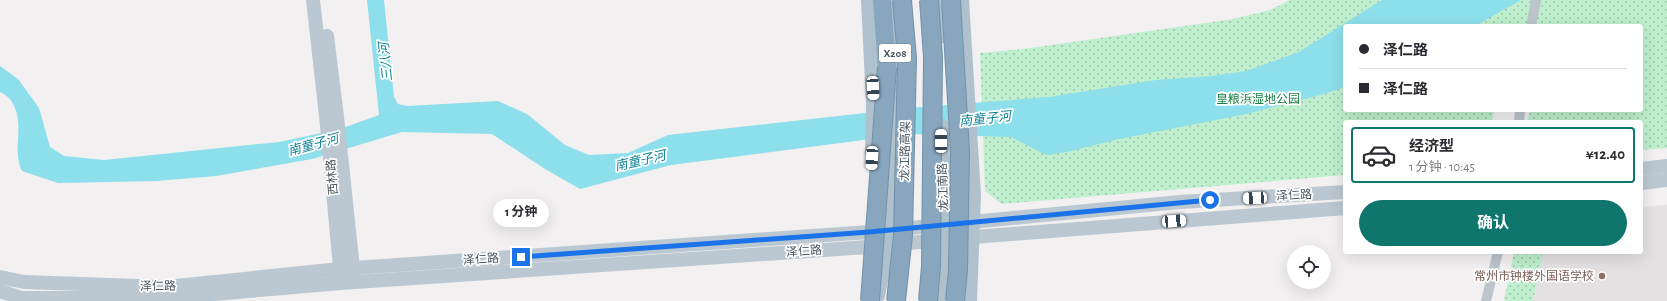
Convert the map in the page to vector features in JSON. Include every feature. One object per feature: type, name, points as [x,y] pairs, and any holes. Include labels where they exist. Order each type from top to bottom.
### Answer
[{"type":"highway","points":[[870,301],[887,68],[882,0]]},
{"type":"highway","name":"龙江路高架","points":[[896,301],[904,235],[907,58],[902,0]]},
{"type":"highway","points":[[928,301],[931,266],[932,65],[929,0]]},
{"type":"highway","points":[[951,0],[960,151],[958,270],[955,301]]},
{"type":"main road","points":[[863,301],[868,240],[874,102],[869,0]]},
{"type":"main road","name":"X208","points":[[876,301],[888,238],[895,147],[897,106],[892,0]]},
{"type":"main road","name":"龙江南路","points":[[938,301],[943,232],[939,0]]},
{"type":"main road","points":[[961,0],[974,195],[969,301]]},
{"type":"street","name":"西林路","points":[[313,0],[332,116]]},
{"type":"street","name":"西林路","points":[[323,0],[332,116],[348,283]]},
{"type":"street","points":[[1531,24],[1536,0]]},
{"type":"street","points":[[1643,169],[1667,166]]},
{"type":"street","points":[[1643,183],[1667,180]]},
{"type":"street","name":"泽仁路","points":[[972,230],[1180,202],[1343,192]]},
{"type":"street","name":"泽仁路","points":[[0,291],[20,300],[168,298],[868,240],[943,232],[1343,208]]},
{"type":"street","name":"泽仁路","points":[[0,277],[24,282],[166,287],[346,269],[868,240]]},
{"type":"street","points":[[1486,301],[1498,254]]},
{"type":"street","points":[[20,300],[24,282]]},
{"type":"shaded area","name":"常州市钟楼外国语学校","points":[[1667,205],[1667,301],[1533,301],[1543,254],[1643,254],[1643,207]]},
{"type":"green space","name":"皇粮浜湿地公园","points":[[1290,0],[1667,0],[1667,148],[1643,150],[1643,120],[1528,120],[1530,112],[1643,112],[1643,24],[1343,24],[1343,112],[1494,112],[1492,120],[1343,120],[1343,175],[1002,204],[985,191],[980,53],[1023,49],[1233,19],[1270,10]]},
{"type":"green space","points":[[1514,254],[1543,254],[1533,301],[1504,301]]},
{"type":"water","points":[[367,0],[384,0],[394,97],[398,104],[407,106],[498,101],[527,114],[565,145],[589,155],[628,153],[668,135],[910,108],[1049,97],[1156,80],[1212,76],[1246,71],[1299,52],[1343,24],[1343,88],[1246,114],[1119,139],[1067,152],[1046,155],[1011,137],[909,134],[671,165],[580,189],[545,169],[492,134],[402,132],[312,159],[216,176],[157,181],[58,183],[22,171],[18,154],[18,119],[11,101],[7,96],[0,92],[0,66],[18,79],[39,108],[50,147],[64,156],[104,160],[279,142],[340,129],[379,115]]},
{"type":"water","points":[[1382,0],[1521,0],[1479,24],[1344,24]]},
{"type":"place","name":"常州市钟楼外国语学校","points":[[1602,276]]},
{"type":"route","points":[[521,257],[742,240],[890,231],[1210,200]]},
{"type":"water label","name":"三八河","points":[[385,62]]},
{"type":"water label","name":"南童子河","points":[[985,118]]},
{"type":"water label","name":"南童子河","points":[[313,144]]},
{"type":"water label","name":"南童子河","points":[[640,160]]}]
